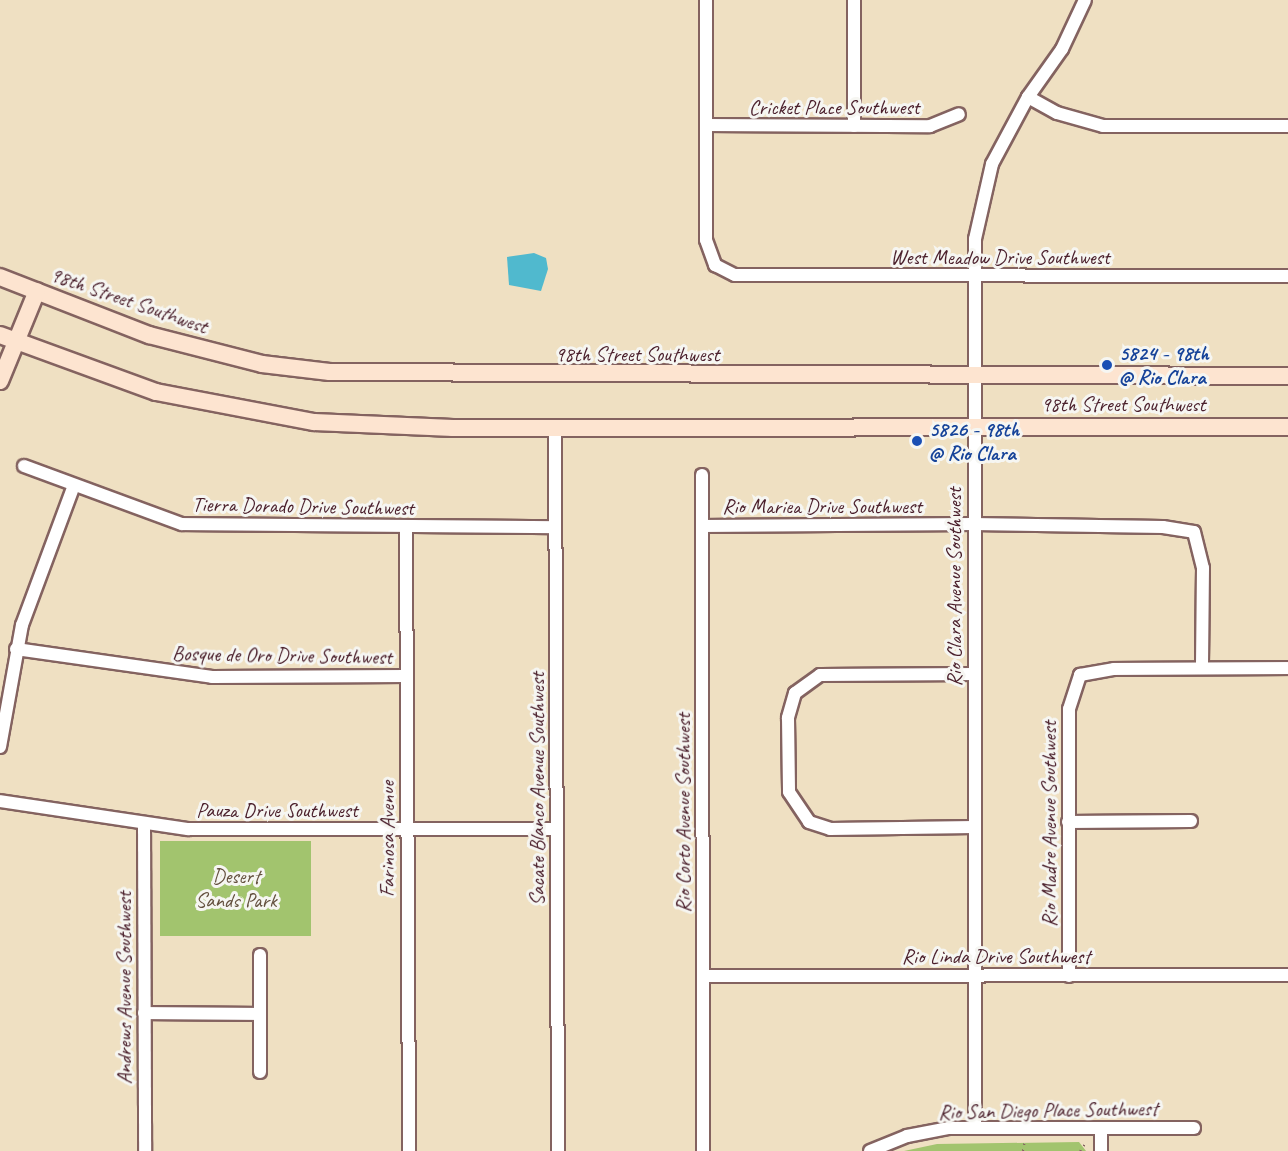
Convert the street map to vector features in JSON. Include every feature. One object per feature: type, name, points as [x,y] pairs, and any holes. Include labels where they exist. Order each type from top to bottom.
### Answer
[{"type":"main road","name":"98th Street Southwest","points":[[0,278],[204,350],[330,372],[1288,376]]},
{"type":"main road","points":[[0,381],[8,338],[36,291]]},
{"type":"main road","name":"98th Street Southwest","points":[[8,338],[156,392],[234,411],[325,423],[555,427],[1288,427]]},
{"type":"street","points":[[706,0],[706,125]]},
{"type":"street","points":[[854,0],[854,126]]},
{"type":"street","name":"Rio Clara Avenue Southwest","points":[[975,1128],[973,375],[974,276],[981,201],[992,164],[1028,97],[1062,49],[1085,0]]},
{"type":"street","points":[[1028,97],[1057,113],[1103,126],[1288,126]]},
{"type":"street","name":"Cricket Place Southwest","points":[[706,125],[930,126],[959,114]]},
{"type":"street","name":"West Meadow Drive Southwest","points":[[706,125],[706,240],[715,265],[735,274],[1288,276]]},
{"type":"street","name":"Sacate Blanco Avenue Southwest","points":[[555,427],[558,1151]]},
{"type":"street","name":"Tierra Dorado Drive Southwest","points":[[24,465],[182,524],[555,526]]},
{"type":"street","name":"Rio Corto Avenue Southwest","points":[[702,475],[704,1151]]},
{"type":"street","points":[[0,747],[16,648],[74,485]]},
{"type":"street","name":"Rio Mariea Drive Southwest","points":[[702,526],[973,524],[1163,526],[1194,532],[1203,568],[1202,668]]},
{"type":"street","name":"Farinosa Avenue","points":[[406,527],[409,1151]]},
{"type":"street","name":"Bosque de Oro Drive Southwest","points":[[16,648],[212,677],[406,676]]},
{"type":"street","points":[[1202,668],[1288,668]]},
{"type":"street","name":"Rio Madre Avenue Southwest","points":[[1069,976],[1068,709],[1080,675],[1202,668]]},
{"type":"street","points":[[974,674],[830,674],[811,679],[790,705],[788,752],[792,802],[819,827],[974,828]]},
{"type":"street","name":"Pauza Drive Southwest","points":[[0,801],[144,824],[223,830],[556,829]]},
{"type":"street","points":[[1068,822],[1191,821]]},
{"type":"street","name":"Andrews Avenue Southwest","points":[[144,824],[145,1151]]},
{"type":"street","points":[[260,955],[260,1072]]},
{"type":"street","name":"Rio Linda Drive Southwest","points":[[703,976],[1288,975]]},
{"type":"street","points":[[144,1013],[259,1014]]},
{"type":"street","name":"Rio San Diego Place Southwest","points":[[870,1151],[907,1136],[975,1128],[1194,1128]]},
{"type":"street","points":[[1101,1128],[1101,1151]]},
{"type":"path","points":[[1023,1151],[1025,1141]]},
{"type":"path","points":[[1080,1151],[1085,1144]]},
{"type":"green space","name":"Desert Sands Park","points":[[160,841],[311,841],[311,936],[160,936]]},
{"type":"green space","points":[[1079,1142],[1086,1151],[904,1151],[937,1144]]},
{"type":"water","points":[[534,253],[546,258],[548,269],[541,291],[509,285],[507,257]]},
{"type":"place","name":"5824 - 98th @ Rio Clara","points":[[1107,365]]},
{"type":"place","name":"5826 - 98th @ Rio Clara","points":[[917,441]]}]
